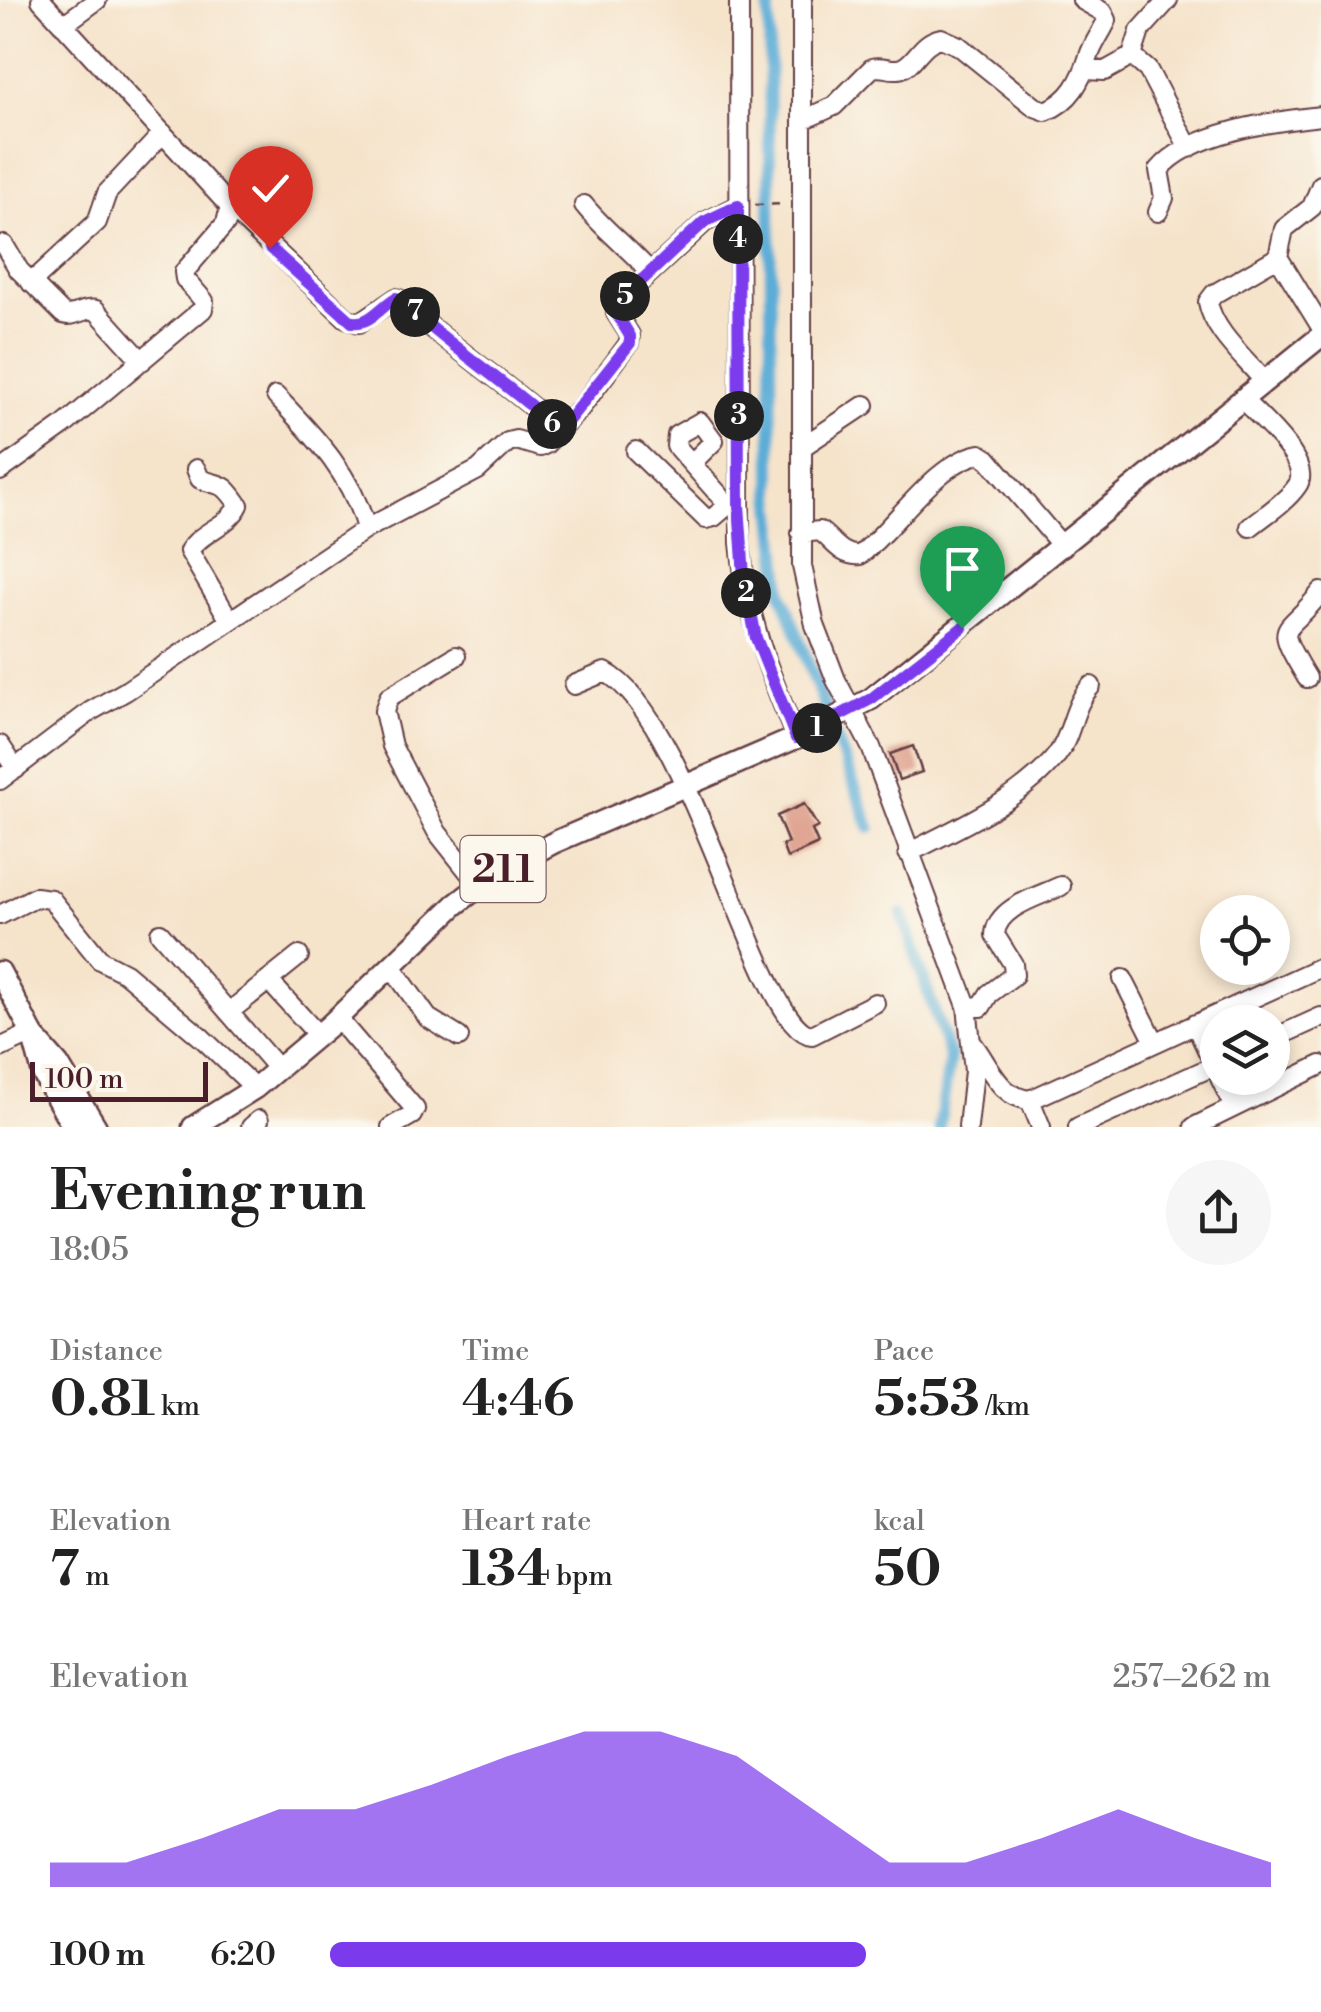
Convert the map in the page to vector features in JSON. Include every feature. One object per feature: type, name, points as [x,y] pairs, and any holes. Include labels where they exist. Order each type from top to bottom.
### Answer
[{"type":"main road","name":"211","points":[[200,1126],[250,1092],[318,1035],[479,885],[527,855],[849,713],[901,677],[1321,336]]},
{"type":"main road","points":[[0,972],[32,1034],[43,1074],[73,1127]]},
{"type":"main road","points":[[32,1034],[58,1064],[96,1127]]},
{"type":"street","points":[[41,0],[230,207],[307,284],[352,322],[367,320],[396,298],[402,300],[560,431]]},
{"type":"street","points":[[62,25],[97,0]]},
{"type":"street","points":[[739,0],[744,206],[734,505],[749,611],[766,664],[801,736]]},
{"type":"street","points":[[802,0],[802,566],[815,625],[849,713],[871,747],[967,1006],[973,1097],[968,1127]]},
{"type":"street","points":[[803,120],[834,106],[872,68],[879,65],[897,70],[932,40],[941,38],[959,46],[1035,107],[1046,111],[1060,105],[1086,70],[1089,54],[1107,20],[1102,12],[1082,0]]},
{"type":"street","points":[[1086,70],[1105,71],[1132,56],[1140,31],[1168,0]]},
{"type":"street","points":[[1132,56],[1148,70],[1189,148]]},
{"type":"street","points":[[1158,212],[1164,198],[1159,170],[1175,155],[1246,126],[1321,116]]},
{"type":"street","points":[[31,283],[97,222],[108,193],[163,134]]},
{"type":"street","points":[[1321,185],[1312,207],[1284,228],[1278,257],[1321,327]]},
{"type":"street","points":[[584,205],[604,230],[623,242],[650,272]]},
{"type":"street","points":[[0,745],[8,774],[91,711],[366,530],[478,470],[508,442],[516,440],[540,447],[560,431],[630,343],[616,313],[618,305],[714,215],[744,206]]},
{"type":"street","points":[[0,471],[62,426],[203,309],[204,301],[184,272],[226,223],[230,207]]},
{"type":"street","points":[[4,245],[31,283],[67,316],[96,310],[142,361]]},
{"type":"street","points":[[1264,382],[1224,333],[1208,302],[1214,294],[1278,257]]},
{"type":"street","points":[[276,396],[326,450],[360,506],[366,530]]},
{"type":"street","points":[[1242,399],[1287,448],[1302,473],[1297,487],[1250,527]]},
{"type":"street","points":[[802,447],[865,405]]},
{"type":"street","points":[[636,451],[706,519],[734,505]]},
{"type":"street","points":[[801,533],[820,531],[838,548],[852,555],[860,554],[948,466],[980,454],[988,458],[1063,547]]},
{"type":"street","points":[[692,463],[734,505]]},
{"type":"street","points":[[196,468],[200,478],[226,488],[238,505],[230,518],[194,542],[189,551],[230,622]]},
{"type":"street","points":[[1307,678],[1285,642],[1287,626],[1321,592]]},
{"type":"street","points":[[456,656],[389,697],[384,710],[392,746],[438,832],[479,885]]},
{"type":"street","points":[[574,685],[597,673],[612,676],[653,720],[737,903],[756,958],[797,1030],[812,1036],[875,1003]]},
{"type":"street","points":[[908,853],[992,807],[1033,778],[1064,743],[1082,696],[1091,686]]},
{"type":"street","points":[[967,1006],[981,1008],[989,994],[1014,975],[1013,964],[995,935],[999,920],[1061,886]]},
{"type":"street","points":[[0,915],[35,897],[46,896],[100,960],[125,973],[202,1038],[250,1092]]},
{"type":"street","points":[[160,933],[278,1068]]},
{"type":"street","points":[[229,1012],[299,956]]},
{"type":"street","points":[[391,966],[428,1018],[460,1037]]},
{"type":"street","points":[[972,1042],[1001,1087],[1010,1095],[1030,1100],[1321,967]]},
{"type":"street","points":[[1123,979],[1155,1042]]},
{"type":"street","points":[[268,980],[318,1035]]},
{"type":"street","points":[[1290,1031],[1321,1017]]},
{"type":"street","points":[[337,1018],[414,1106],[412,1115],[392,1127]]},
{"type":"street","points":[[1194,1024],[1200,1036]]},
{"type":"street","points":[[0,1048],[32,1034]]},
{"type":"street","points":[[1194,1127],[1321,1064]]},
{"type":"street","points":[[1078,1127],[1200,1077]]},
{"type":"street","points":[[1228,1095],[1234,1107]]},
{"type":"street","points":[[1030,1100],[1041,1127]]},
{"type":"path","points":[[744,206],[788,204]]},
{"type":"building","points":[[913,746],[922,772],[899,780],[890,754]]},
{"type":"building","points":[[804,804],[818,827],[812,830],[818,844],[787,858],[782,845],[788,843],[777,816]]},
{"type":"waterway","points":[[769,0],[772,494],[782,594],[870,827]]},
{"type":"waterway","points":[[902,914],[950,1058],[939,1127]]},
{"type":"route","points":[[270,248],[352,322],[360,324],[388,302],[402,300],[560,431],[630,343],[626,327],[616,313],[624,297],[704,222],[738,206],[740,543],[756,638],[796,738],[871,699],[962,628]]}]
